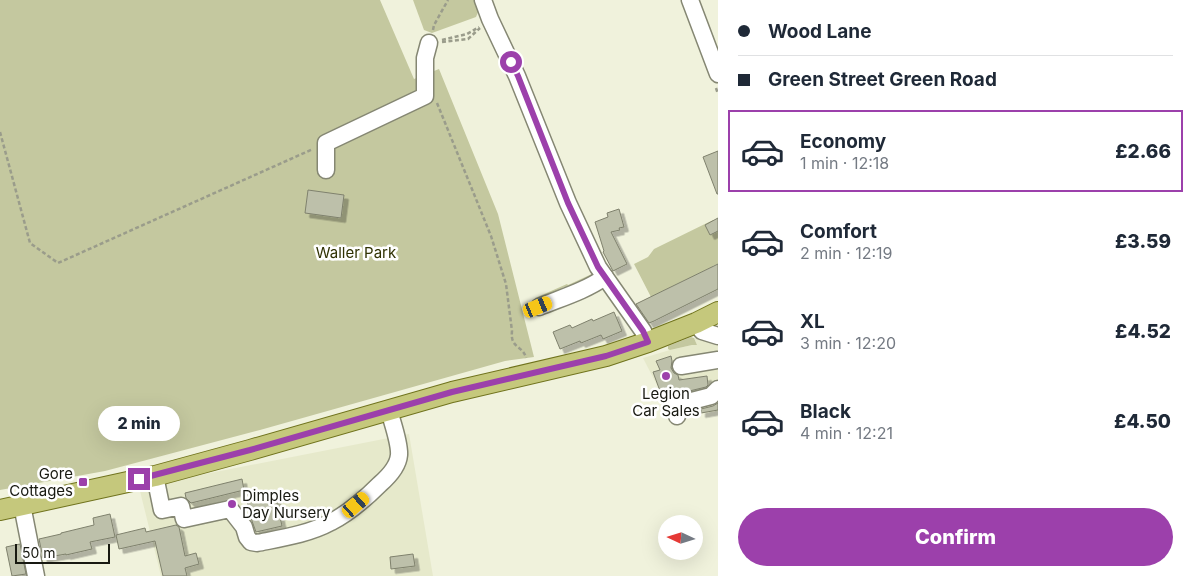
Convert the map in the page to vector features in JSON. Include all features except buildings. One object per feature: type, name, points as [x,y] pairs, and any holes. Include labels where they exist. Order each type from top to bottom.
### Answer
[{"type":"main road","points":[[0,510],[155,476],[452,392],[606,356],[648,342],[718,312]]},
{"type":"street","points":[[483,0],[490,19],[518,76],[568,203],[598,267],[643,331],[648,342]]},
{"type":"street","points":[[690,0],[716,65]]},
{"type":"street","points":[[326,170],[326,144],[425,96],[425,58],[429,43]]},
{"type":"street","points":[[538,307],[576,292],[604,277]]},
{"type":"street","points":[[696,322],[702,331],[718,336]]},
{"type":"street","points":[[681,366],[718,360]]},
{"type":"street","points":[[677,416],[676,404],[711,396],[718,389]]},
{"type":"street","points":[[155,476],[162,510],[181,506],[184,519],[230,509],[244,527],[247,537],[251,542],[257,543],[318,528],[332,522],[356,505],[392,472],[399,456],[397,439],[389,410]]},
{"type":"street","points":[[22,505],[36,576]]},
{"type":"path","points":[[448,0],[434,25],[429,43],[468,39],[490,19]]},
{"type":"path","points":[[425,96],[434,95],[491,236],[506,284],[512,342],[525,354],[526,359]]},
{"type":"path","points":[[0,132],[30,243],[58,263],[326,144]]},
{"type":"shaded area","points":[[694,338],[718,344],[718,411],[668,419],[660,391],[643,358],[697,345]]},
{"type":"shaded area","points":[[409,434],[433,576],[161,576],[139,487]]},
{"type":"green space","name":"Waller Park","points":[[0,0],[380,0],[414,79],[439,69],[498,214],[534,357],[505,361],[260,430],[105,471],[0,490]]},
{"type":"green space","points":[[413,0],[477,0],[480,8],[476,17],[432,33],[424,30]]},
{"type":"green space","points":[[713,220],[718,229],[718,264],[713,266],[713,272],[710,268],[651,297],[634,264],[648,257],[654,249]]},
{"type":"green space","points":[[594,273],[596,276],[566,290],[564,287],[536,302],[535,298]]},
{"type":"green space","points":[[691,337],[694,338],[697,345],[668,349],[668,346]]},
{"type":"place","name":"Legion Car Sales","points":[[666,376]]},
{"type":"place","name":"Gore Cottages","points":[[83,482]]},
{"type":"place","name":"Dimples Day Nursery","points":[[232,504]]},
{"type":"route","points":[[139,479],[250,450],[452,392],[606,356],[648,342],[643,331],[598,267],[568,203],[511,62]]}]
